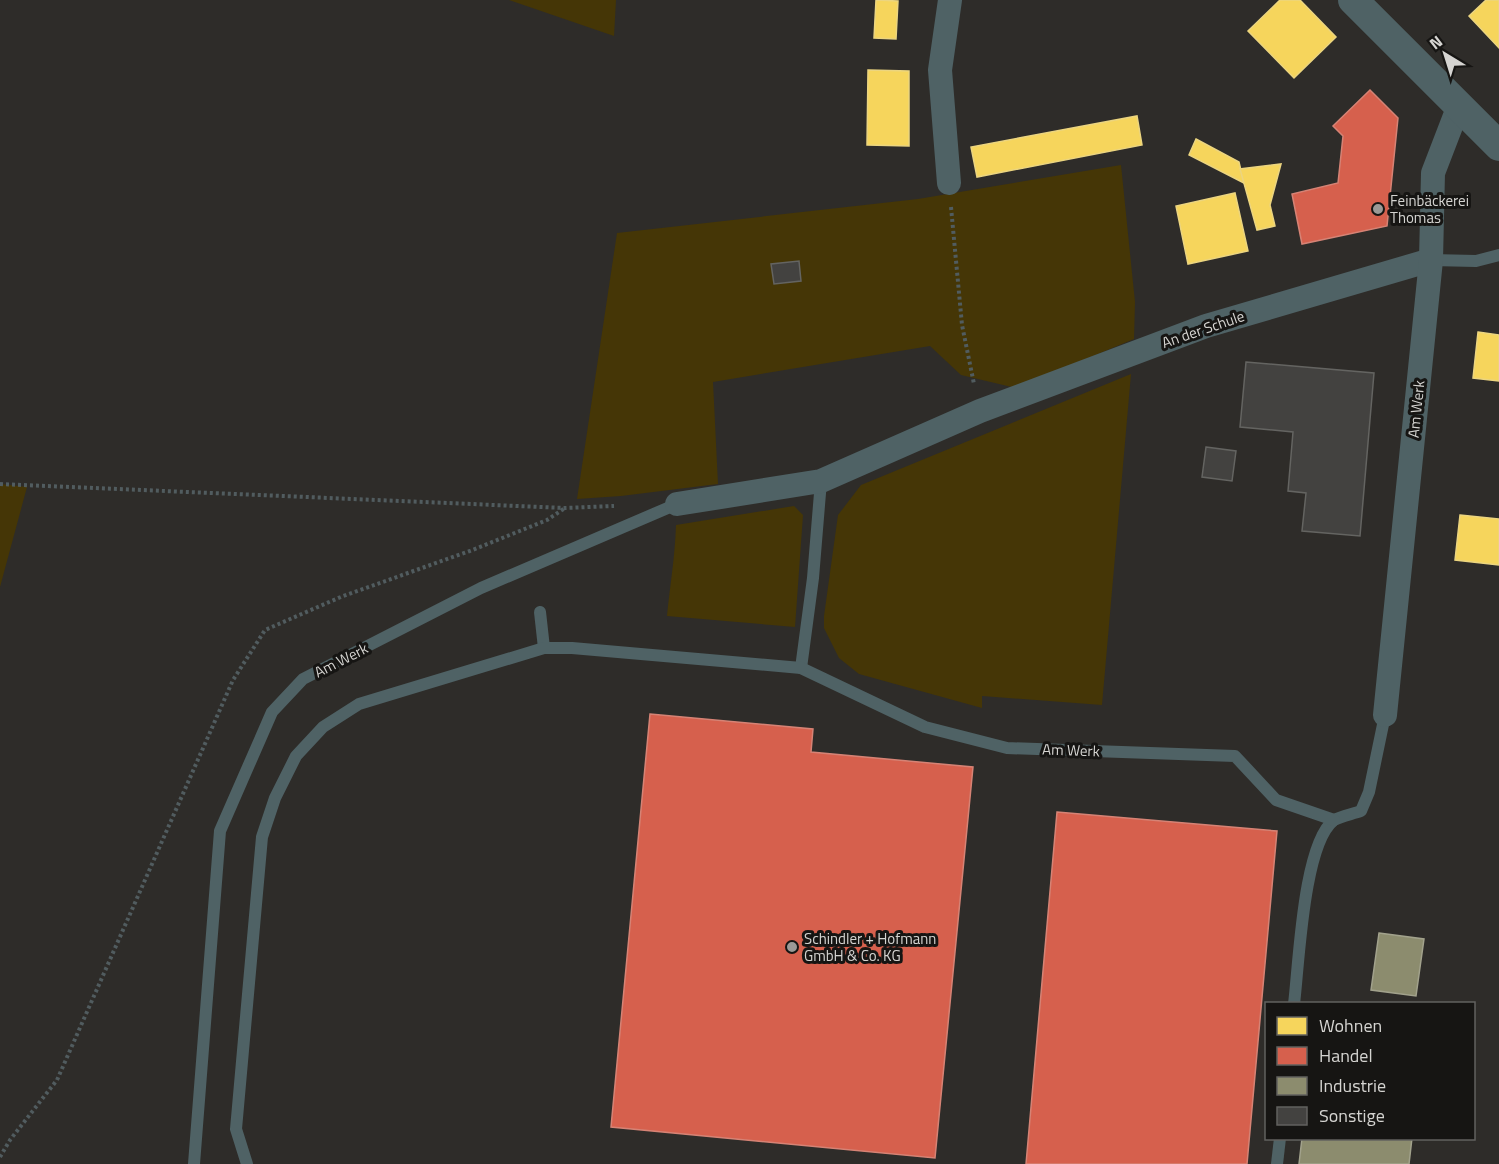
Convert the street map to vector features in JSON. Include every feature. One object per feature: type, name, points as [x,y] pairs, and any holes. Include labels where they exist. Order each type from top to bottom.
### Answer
[{"type":"street","points":[[949,183],[940,70],[950,0]]},
{"type":"street","points":[[1353,0],[1458,108],[1499,146]]},
{"type":"street","name":"Am Werk","points":[[1385,715],[1431,260],[1433,173],[1458,108]]},
{"type":"street","name":"An der Schule","points":[[980,411],[1206,326],[1431,260]]},
{"type":"street","name":"Am Werk","points":[[677,504],[821,481],[980,411]]},
{"type":"lane","points":[[1431,260],[1476,261],[1499,255]]},
{"type":"lane","points":[[801,668],[813,578],[821,481]]},
{"type":"lane","name":"Am Werk","points":[[194,1164],[219,831],[272,712],[303,679],[481,588],[677,504]]},
{"type":"lane","points":[[540,612],[544,648]]},
{"type":"lane","name":"Am Werk","points":[[247,1164],[236,1129],[262,837],[275,798],[296,756],[323,727],[359,704],[544,648],[572,648],[801,668],[925,727],[1007,748],[1234,756],[1276,800],[1334,820]]},
{"type":"lane","points":[[1294,1002],[1308,874],[1318,846],[1334,820],[1361,811],[1369,792],[1385,715]]},
{"type":"lane","points":[[1277,1164],[1280,1140]]},
{"type":"path","points":[[949,183],[962,325],[980,411]]},
{"type":"path","points":[[0,484],[565,508],[621,506]]},
{"type":"shaded area","points":[[509,0],[616,0],[614,36]]},
{"type":"shaded area","points":[[1121,165],[1135,302],[1134,339],[1016,388],[961,375],[930,346],[713,382],[718,484],[577,499],[617,233],[918,199]]},
{"type":"shaded area","points":[[1131,374],[1102,705],[982,696],[982,708],[859,674],[839,658],[824,628],[824,616],[838,515],[861,485]]},
{"type":"shaded area","points":[[0,484],[27,487],[0,587]]},
{"type":"shaded area","points":[[794,506],[803,515],[795,627],[667,616],[676,525]]},
{"type":"building: Wohnen","points":[[876,0],[898,1],[896,39],[874,38]]},
{"type":"building: Wohnen","points":[[1280,0],[1300,0],[1336,37],[1294,78],[1248,31]]},
{"type":"building: Wohnen","points":[[1486,0],[1499,0],[1499,48],[1469,16]]},
{"type":"building: Wohnen","points":[[868,70],[909,71],[909,146],[867,145]]},
{"type":"building: Wohnen","points":[[1137,116],[1142,145],[977,177],[971,147]]},
{"type":"building: Wohnen","points":[[1196,139],[1239,162],[1244,183],[1189,155]]},
{"type":"building: Wohnen","points":[[1281,164],[1270,205],[1275,226],[1257,230],[1240,169]]},
{"type":"building: Wohnen","points":[[1235,193],[1248,251],[1188,264],[1176,206]]},
{"type":"building: Wohnen","points":[[1478,332],[1499,335],[1499,381],[1473,378]]},
{"type":"building: Wohnen","points":[[1460,515],[1499,519],[1499,565],[1455,560]]},
{"type":"building: Handel","points":[[1370,90],[1398,118],[1387,226],[1302,244],[1292,194],[1338,183],[1343,136],[1333,126]]},
{"type":"building: Handel","name":"Schindler + Hofmann GmbH & Co. KG","points":[[650,714],[813,729],[811,752],[973,767],[935,1158],[611,1127]]},
{"type":"building: Handel","points":[[1057,812],[1277,831],[1247,1164],[1026,1164]]},
{"type":"building: Industrie","points":[[1379,933],[1424,939],[1416,996],[1371,990]]},
{"type":"building: Industrie","points":[[1302,1140],[1412,1140],[1409,1164],[1299,1164]]},
{"type":"building: Sonstige","points":[[799,261],[801,281],[774,284],[771,264]]},
{"type":"building: Sonstige","points":[[1246,362],[1374,373],[1360,536],[1302,531],[1306,493],[1288,491],[1293,432],[1240,427]]},
{"type":"building: Sonstige","points":[[1206,447],[1236,451],[1232,481],[1202,477]]},
{"type":"place","name":"Feinbäckerei Thomas","points":[[1378,209]]},
{"type":"place","name":"Schindler + Hofmann GmbH & Co. KG","points":[[792,947]]}]
